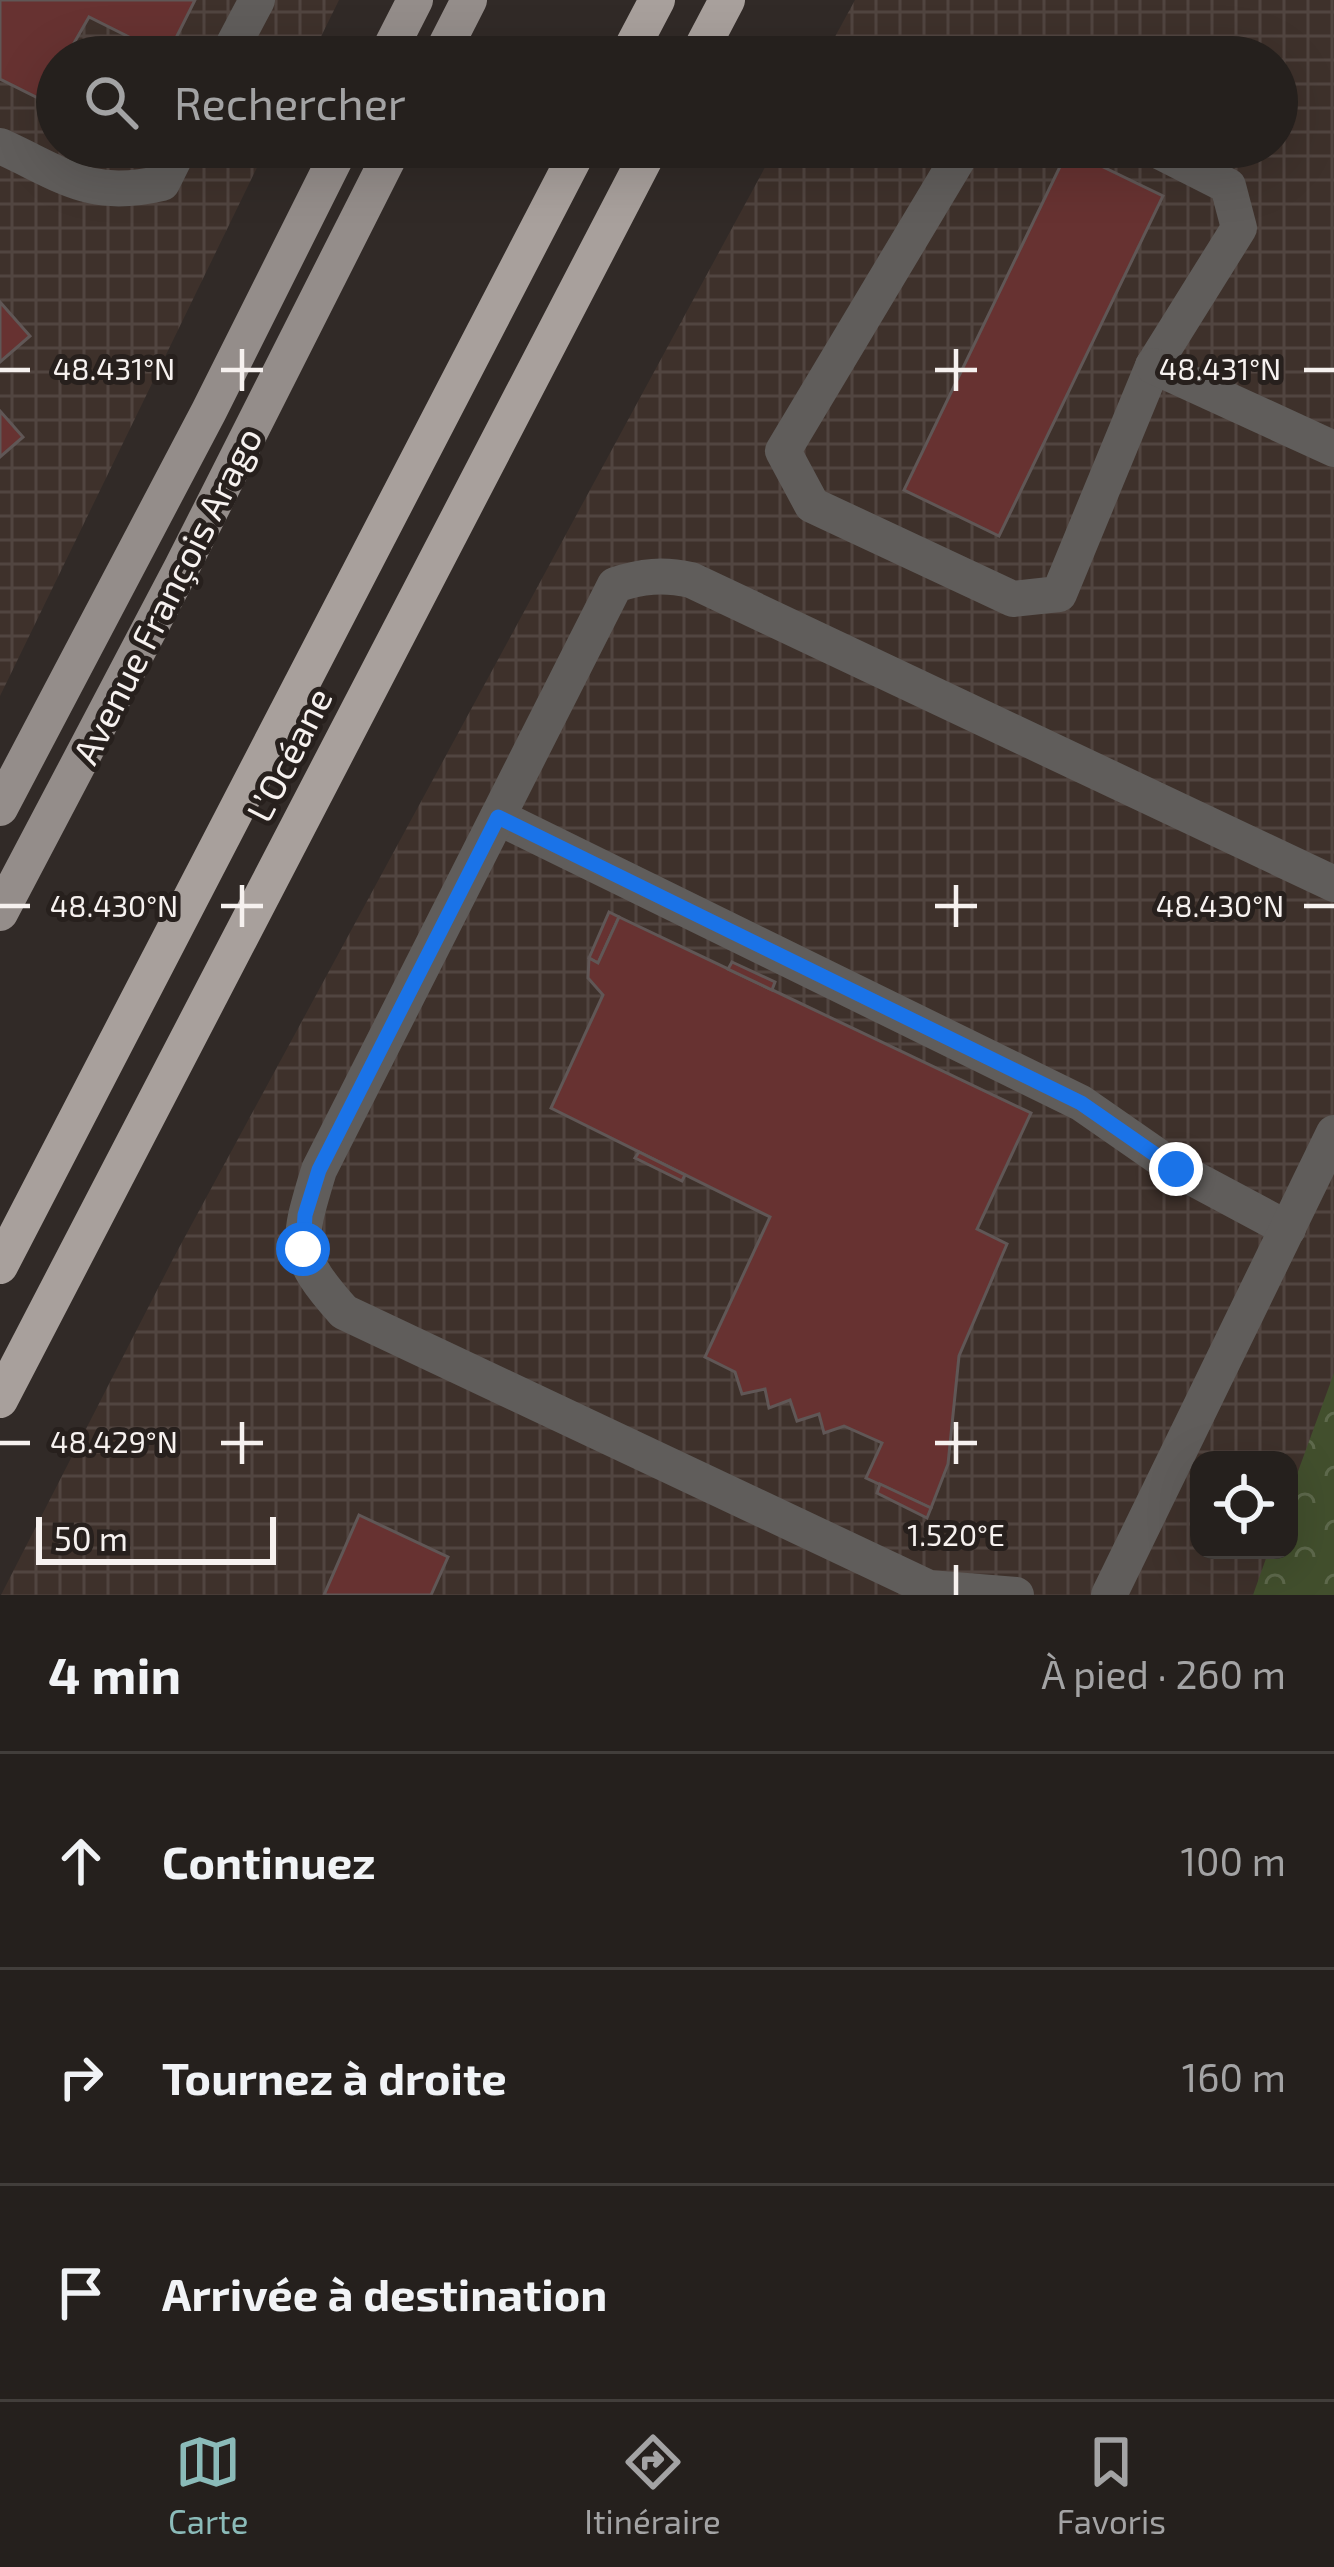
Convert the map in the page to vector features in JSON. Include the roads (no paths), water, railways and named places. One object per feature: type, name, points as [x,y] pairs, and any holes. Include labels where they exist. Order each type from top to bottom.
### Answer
[{"type":"highway","points":[[638,36],[656,0]]},
{"type":"highway","points":[[708,36],[727,0]]},
{"type":"highway","name":"L’Océane","points":[[0,1267],[569,168]]},
{"type":"highway","name":"L’Océane","points":[[0,1400],[639,168]]},
{"type":"main road","points":[[397,36],[415,0]]},
{"type":"main road","points":[[451,36],[469,0]]},
{"type":"main road","name":"Avenue François Arago","points":[[0,808],[330,168]]},
{"type":"main road","name":"Avenue François Arago","points":[[0,914],[383,168]]},
{"type":"street","points":[[238,36],[257,0]]},
{"type":"street","points":[[0,146],[36,162]]},
{"type":"street","points":[[48,168],[94,189],[126,191],[162,183],[170,168]]},
{"type":"street","points":[[952,168],[783,451],[812,505],[1013,599],[1059,594],[1153,366],[1239,228],[1228,186],[1192,168]]},
{"type":"street","points":[[1153,366],[1334,449]]},
{"type":"street","points":[[1016,1595],[929,1588],[344,1312],[311,1276],[303,1249],[305,1215],[319,1170],[615,585],[640,576],[666,574],[691,580],[1334,884]]},
{"type":"street","points":[[498,817],[1081,1103],[1176,1169],[1288,1229]]},
{"type":"street","points":[[1108,1595],[1334,1133]]}]
